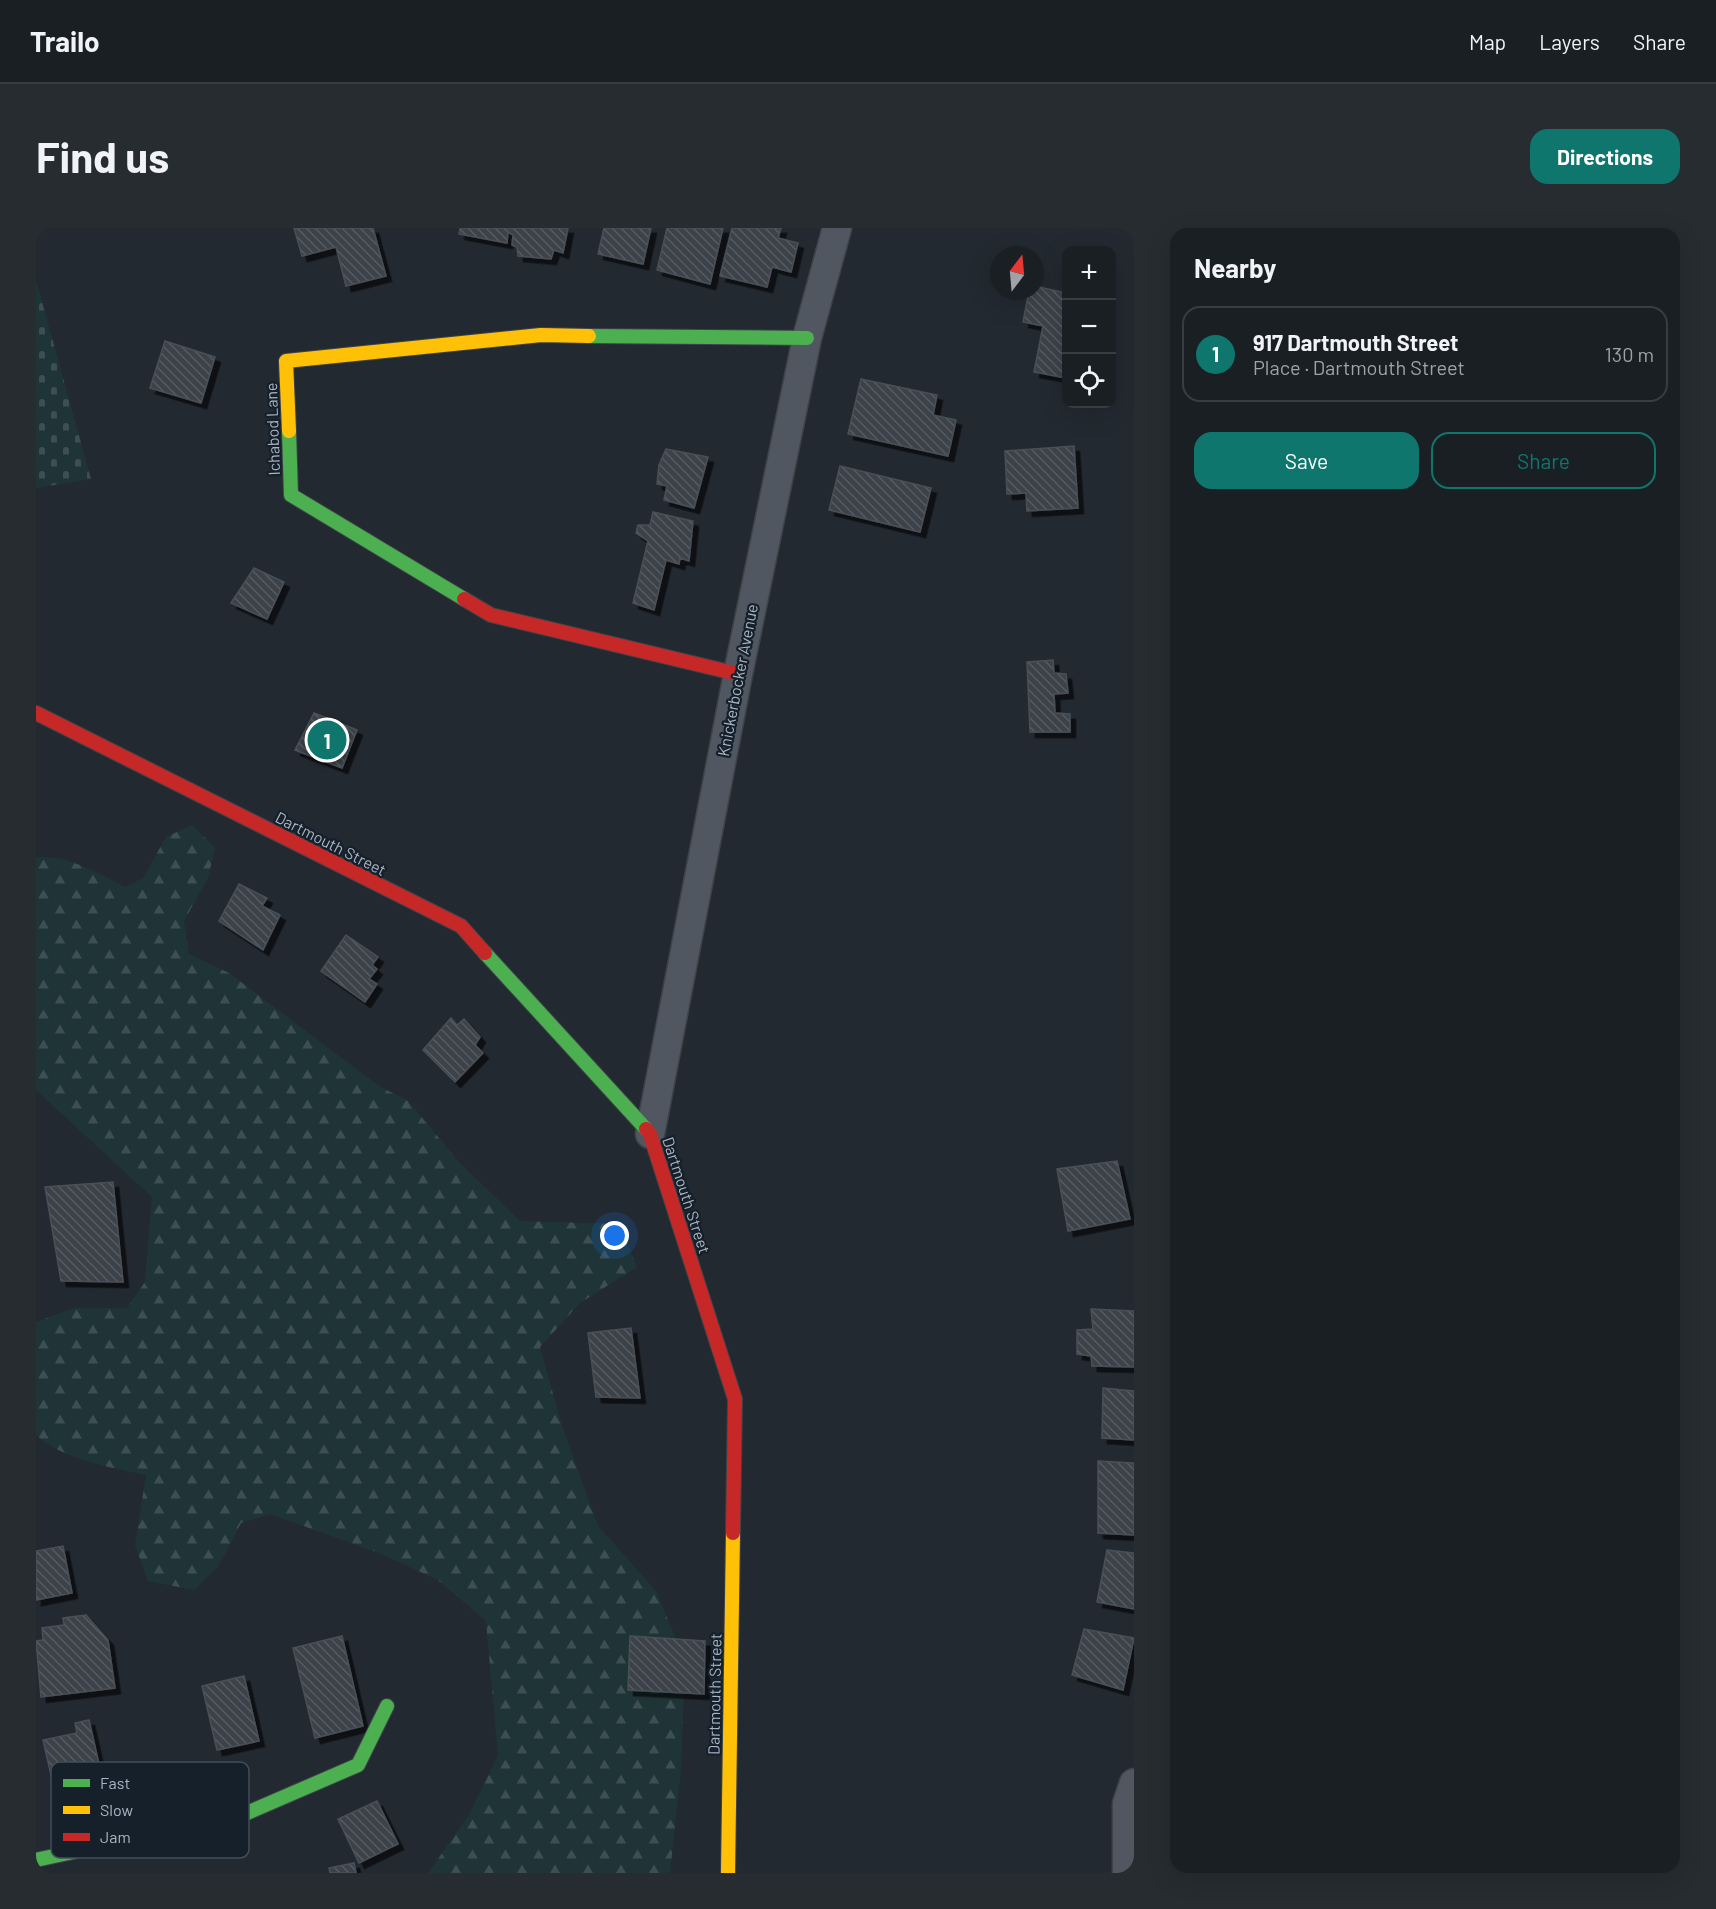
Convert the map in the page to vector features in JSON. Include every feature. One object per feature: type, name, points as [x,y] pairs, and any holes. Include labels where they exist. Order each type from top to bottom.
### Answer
[{"type":"street","name":"Knickerbocker Avenue","points":[[650,1134],[738,674],[807,338],[837,228]]},
{"type":"street","name":"Ichabod Lane","points":[[738,674],[490,615],[291,495],[286,361],[541,335],[807,338]]},
{"type":"street","name":"Dartmouth Street","points":[[36,713],[461,926],[650,1134],[735,1399],[728,1873]]},
{"type":"street","points":[[249,1812],[358,1765],[387,1706]]},
{"type":"street","points":[[1127,1873],[1127,1804],[1134,1783]]},
{"type":"street","points":[[36,1860],[51,1857]]},
{"type":"green space","points":[[36,280],[91,479],[36,488]]},
{"type":"green space","points":[[192,825],[215,848],[208,878],[184,921],[189,954],[229,973],[379,1086],[408,1101],[460,1163],[520,1221],[619,1224],[637,1267],[580,1303],[540,1347],[562,1426],[598,1526],[656,1591],[685,1660],[681,1769],[670,1873],[428,1873],[469,1815],[498,1756],[486,1621],[438,1580],[379,1553],[270,1514],[241,1523],[218,1567],[194,1590],[148,1581],[135,1545],[146,1475],[73,1457],[47,1444],[36,1435],[36,1322],[74,1308],[127,1308],[145,1282],[152,1197],[36,1090],[36,857],[71,862],[125,887],[143,878],[166,837]]},
{"type":"building","points":[[294,228],[373,228],[386,276],[346,286],[336,247],[302,256]]},
{"type":"building","points":[[460,228],[568,228],[563,253],[554,250],[551,259],[518,256],[517,247],[512,245],[513,235],[508,232],[507,243],[459,234]]},
{"type":"building","points":[[604,228],[651,228],[643,264],[598,254]]},
{"type":"building","points":[[667,228],[723,228],[710,284],[657,270]]},
{"type":"building","points":[[732,228],[781,228],[778,238],[798,243],[791,272],[772,267],[767,287],[720,276]]},
{"type":"building","points":[[1044,288],[1062,292],[1062,377],[1034,372],[1043,326],[1023,322],[1027,300],[1044,300]]},
{"type":"building","points":[[165,341],[215,357],[201,403],[150,388]]},
{"type":"building","points":[[861,379],[937,395],[933,415],[956,420],[948,456],[848,434]]},
{"type":"building","points":[[1074,446],[1078,508],[1027,511],[1026,493],[1007,494],[1005,451]]},
{"type":"building","points":[[666,449],[708,457],[694,508],[664,500],[667,486],[657,484],[659,465]]},
{"type":"building","points":[[840,466],[931,488],[920,532],[829,510]]},
{"type":"building","points":[[653,512],[693,521],[689,561],[680,558],[679,564],[666,560],[654,610],[633,603],[648,541],[636,533],[638,525],[650,525]]},
{"type":"building","points":[[254,568],[284,582],[267,619],[231,603]]},
{"type":"building","points":[[1053,660],[1054,673],[1066,674],[1068,693],[1054,694],[1055,713],[1070,714],[1070,732],[1030,732],[1027,662]]},
{"type":"building","points":[[314,713],[357,730],[342,768],[295,750]]},
{"type":"building","points":[[239,884],[267,898],[262,906],[280,915],[263,950],[219,921]]},
{"type":"building","points":[[346,935],[378,957],[372,965],[377,969],[369,979],[377,984],[365,1002],[321,971]]},
{"type":"building","points":[[451,1018],[457,1025],[464,1019],[480,1037],[475,1045],[483,1053],[455,1082],[423,1050]]},
{"type":"building","points":[[1117,1161],[1130,1219],[1068,1231],[1057,1169]]},
{"type":"building","points":[[113,1182],[123,1282],[61,1281],[45,1187]]},
{"type":"building","points":[[1091,1309],[1134,1311],[1134,1367],[1092,1366],[1091,1356],[1077,1354],[1077,1330],[1093,1329]]},
{"type":"building","points":[[631,1328],[640,1398],[596,1397],[588,1333]]},
{"type":"building","points":[[1103,1388],[1134,1391],[1134,1440],[1102,1438]]},
{"type":"building","points":[[1098,1461],[1134,1463],[1134,1535],[1098,1533]]},
{"type":"building","points":[[63,1546],[72,1593],[36,1600],[36,1551]]},
{"type":"building","points":[[1107,1550],[1134,1553],[1134,1609],[1097,1602]]},
{"type":"building","points":[[86,1615],[108,1640],[115,1688],[41,1697],[36,1641],[43,1640],[42,1628],[64,1625],[63,1618]]},
{"type":"building","points":[[1084,1629],[1134,1638],[1123,1690],[1072,1675]]},
{"type":"building","points":[[342,1636],[363,1726],[315,1738],[293,1648]]},
{"type":"building","points":[[630,1636],[705,1641],[704,1694],[628,1690]]},
{"type":"building","points":[[244,1676],[259,1741],[217,1750],[202,1686]]},
{"type":"building","points":[[89,1720],[99,1762],[51,1762],[51,1775],[43,1740],[77,1733],[75,1723]]},
{"type":"building","points":[[377,1801],[398,1844],[359,1863],[338,1819]]},
{"type":"building","points":[[354,1863],[356,1873],[330,1873],[329,1868]]},
{"type":"traffic: fast","points":[[589,336],[807,338]]},
{"type":"traffic: fast","points":[[289,431],[291,495],[464,599]]},
{"type":"traffic: fast","points":[[485,953],[646,1129]]},
{"type":"traffic: fast","points":[[249,1812],[358,1765],[387,1706]]},
{"type":"traffic: fast","points":[[36,1860],[51,1857]]},
{"type":"traffic: slow","points":[[289,431],[286,361],[541,335],[589,336]]},
{"type":"traffic: slow","points":[[728,1873],[733,1533]]},
{"type":"traffic: jam","points":[[464,599],[491,615],[738,674]]},
{"type":"traffic: jam","points":[[36,713],[461,926],[485,953]]},
{"type":"traffic: jam","points":[[646,1129],[650,1134],[735,1399],[733,1533]]},
{"type":"place","name":"917 Dartmouth Street","points":[[327,740]]}]
